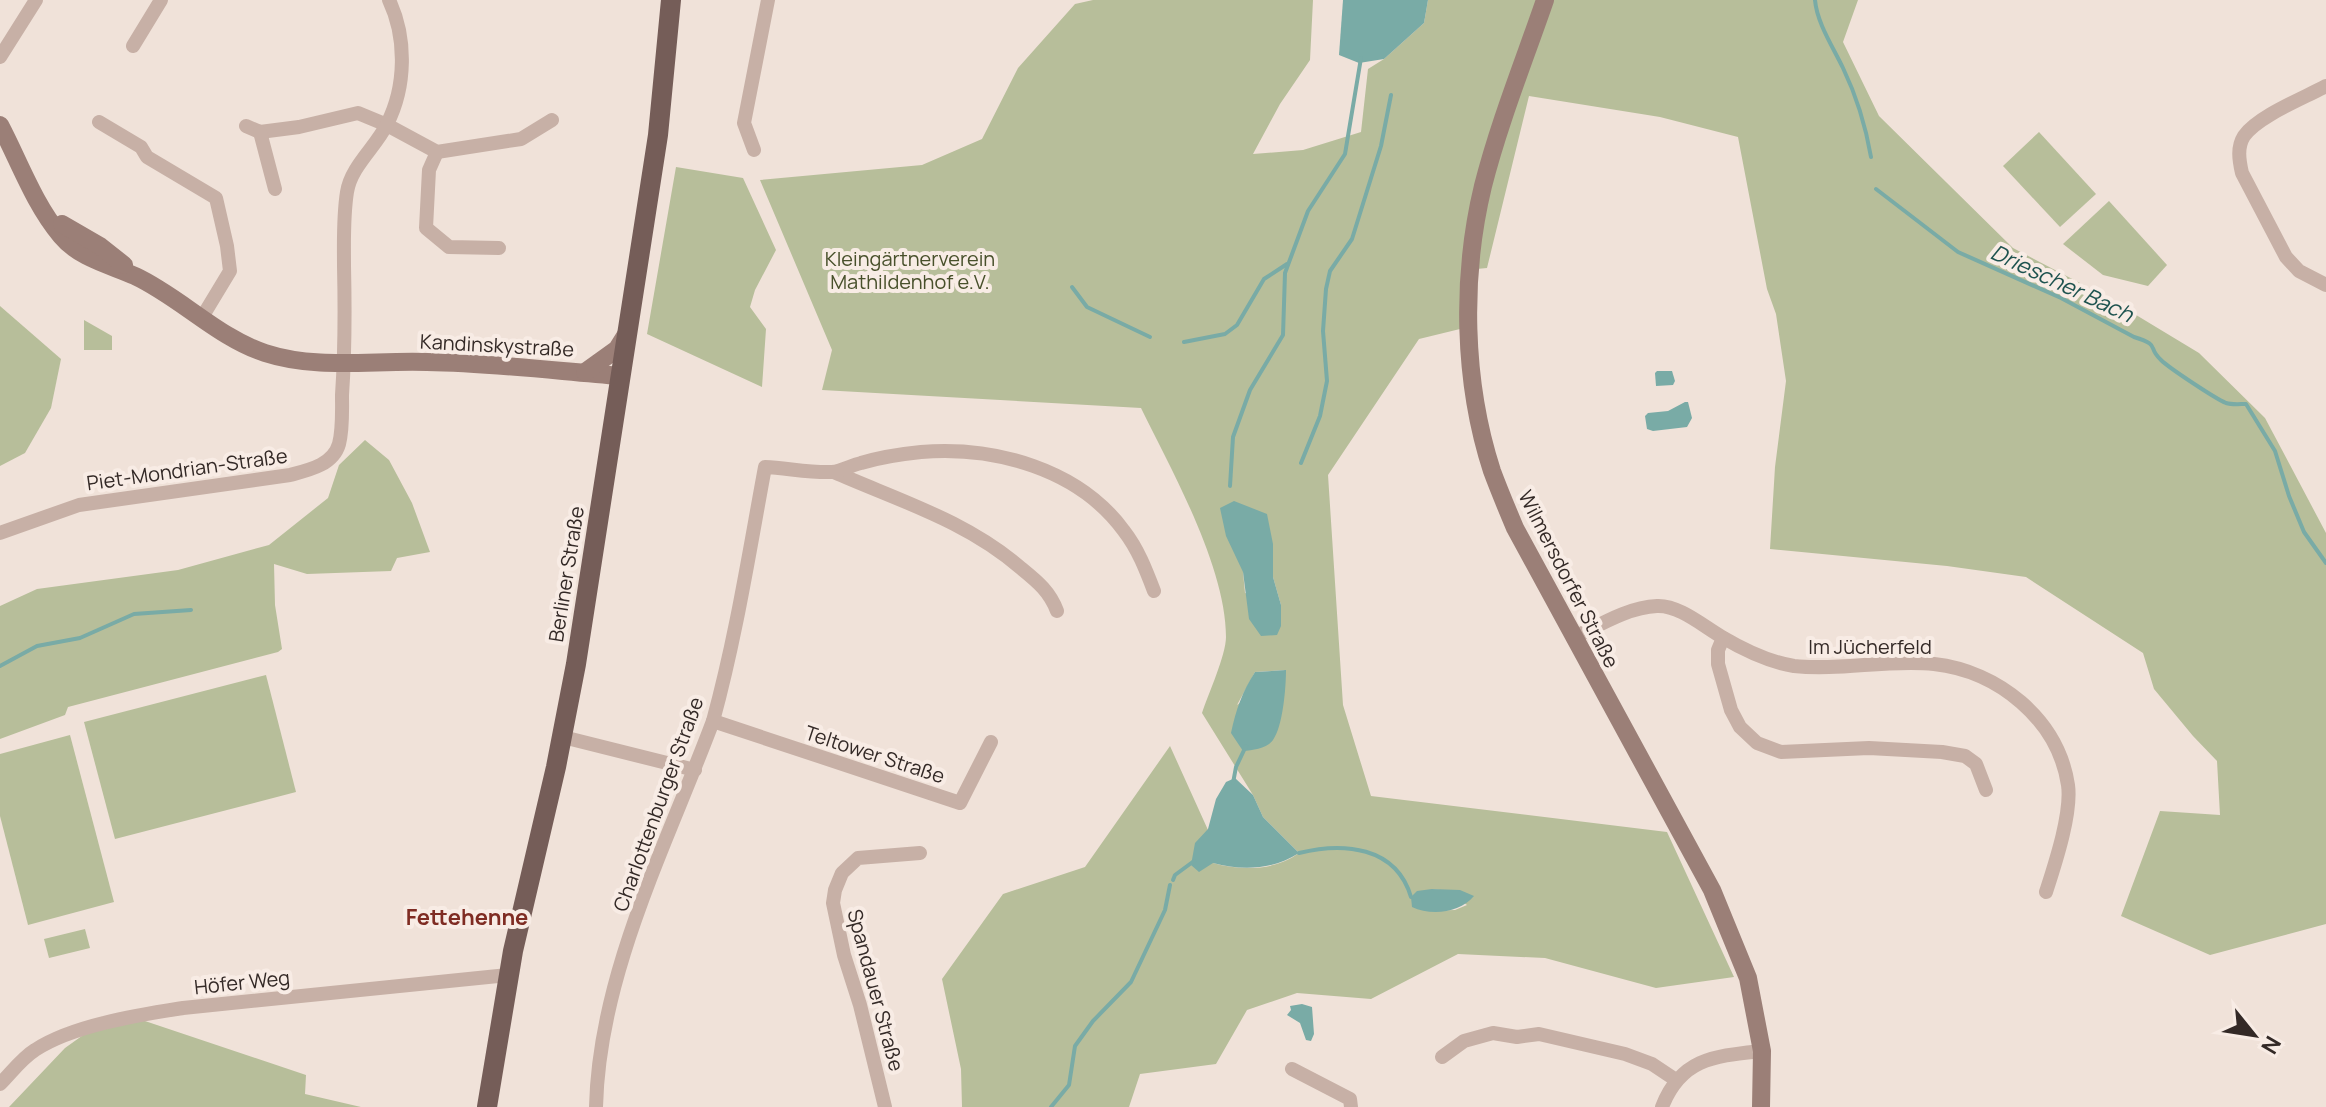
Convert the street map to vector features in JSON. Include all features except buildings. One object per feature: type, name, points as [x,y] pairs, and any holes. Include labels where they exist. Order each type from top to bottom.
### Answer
[{"type":"main road","name":"Berliner Straße","points":[[487,1107],[508,975],[563,737],[658,135],[671,0]]},
{"type":"street","points":[[0,57],[36,0]]},
{"type":"street","points":[[133,46],[161,0]]},
{"type":"street","points":[[754,150],[744,123],[768,0]]},
{"type":"street","name":"Wilmersdorfer Straße","points":[[1545,0],[1487,172],[1474,231],[1469,272],[1477,409],[1492,469],[1515,528],[1712,890],[1748,978],[1762,1051],[1761,1107]]},
{"type":"street","name":"Piet-Mondrian-Straße","points":[[0,533],[79,505],[228,485],[315,469],[330,459],[338,446],[344,362],[343,227],[347,188],[365,155],[387,125],[402,83],[401,42],[391,1]]},
{"type":"street","points":[[2326,86],[2259,122],[2245,134],[2239,159],[2242,173],[2286,257],[2299,271],[2326,285]]},
{"type":"street","points":[[275,189],[253,129],[299,127],[358,113],[437,152],[521,139],[552,120]]},
{"type":"street","points":[[99,122],[141,147],[147,157],[209,191],[216,198],[230,271],[201,319]]},
{"type":"street","name":"Kandinskystraße","points":[[0,125],[46,213],[100,246],[134,276],[255,349],[288,360],[344,362],[360,357],[383,357],[406,362],[478,364],[620,376]]},
{"type":"street","points":[[437,152],[429,170],[426,228],[449,247],[499,248]]},
{"type":"street","name":"Kandinskystraße","points":[[585,372],[617,349],[627,333]]},
{"type":"street","points":[[834,472],[895,455],[925,452],[979,453],[1053,473],[1084,492],[1124,529],[1141,556],[1154,591]]},
{"type":"street","name":"Charlottenburger Straße","points":[[596,1107],[604,1040],[617,976],[713,721],[741,609],[765,467],[834,472]]},
{"type":"street","points":[[834,472],[957,524],[1010,558],[1048,591],[1057,611]]},
{"type":"street","name":"Im Jücherfeld","points":[[1573,638],[1641,608],[1663,606],[1761,656],[1793,665],[1930,664],[1947,666],[1990,680],[2011,693],[2043,726],[2069,787],[2063,830],[2046,892]]},
{"type":"street","points":[[1723,638],[1718,650],[1718,664],[1731,710],[1740,727],[1757,743],[1781,752],[1869,748],[1959,754],[1976,764],[1986,790]]},
{"type":"street","name":"Teltower Straße","points":[[713,721],[960,803],[991,742]]},
{"type":"street","points":[[563,737],[695,770]]},
{"type":"street","name":"Spandauer Straße","points":[[885,1107],[833,903],[842,873],[858,858],[920,853]]},
{"type":"street","name":"Höfer Weg","points":[[0,1084],[35,1050],[81,1030],[132,1016],[183,1008],[508,975]]},
{"type":"street","points":[[1442,1057],[1464,1041],[1493,1033],[1517,1037],[1539,1034],[1625,1054],[1652,1064],[1676,1080]]},
{"type":"street","points":[[1662,1107],[1676,1080],[1700,1062],[1715,1056],[1762,1051]]},
{"type":"street","points":[[1292,1069],[1350,1099],[1351,1107]]},
{"type":"green space","name":"Kleingärtnerverein Mathildenhof e.V.","points":[[1093,0],[1313,0],[1310,60],[1280,104],[1253,154],[1303,150],[1361,132],[1368,69],[1384,59],[1424,23],[1428,0],[1858,0],[1843,42],[1879,116],[2013,248],[2103,295],[2199,353],[2265,418],[2326,533],[2326,924],[2210,955],[2121,916],[2160,811],[2220,815],[2217,761],[2154,689],[2143,653],[2026,577],[1770,549],[1775,467],[1786,381],[1776,314],[1767,289],[1738,137],[1660,117],[1529,96],[1487,268],[1466,270],[1460,329],[1419,339],[1328,475],[1343,705],[1371,796],[1667,832],[1734,977],[1656,988],[1545,958],[1458,954],[1371,999],[1297,993],[1247,1010],[1216,1064],[1140,1074],[1129,1107],[962,1107],[961,1069],[942,979],[1003,894],[1085,867],[1170,746],[1208,830],[1213,863],[1258,868],[1279,863],[1299,853],[1263,817],[1253,795],[1202,713],[1225,645],[1224,610],[1195,520],[1141,408],[822,390],[832,350],[760,180],[922,165],[982,139],[1018,68],[1075,4]],"holes":[[[1273,544],[1273,577],[1281,605],[1245,593],[1243,572]],[[1285,670],[1237,705],[1255,672]],[[1432,889],[1449,891],[1467,905],[1455,910],[1425,911]]]},
{"type":"green space","points":[[2039,132],[2096,194],[2060,227],[2003,166]]},
{"type":"green space","points":[[676,167],[743,178],[776,250],[755,290],[750,307],[766,329],[762,387],[647,334]]},
{"type":"green space","points":[[2109,201],[2167,265],[2148,286],[2103,275],[2063,244]]},
{"type":"green space","points":[[0,306],[61,359],[51,408],[25,453],[0,466]]},
{"type":"green space","points":[[84,320],[112,336],[112,350],[84,350]]},
{"type":"green space","points":[[365,440],[389,460],[412,503],[430,552],[397,558],[391,571],[307,574],[274,564],[275,605],[282,649],[278,652],[68,707],[65,715],[0,739],[0,606],[37,589],[178,570],[269,545],[328,498],[339,465]]},
{"type":"green space","points":[[266,675],[296,792],[115,839],[84,722]]},
{"type":"green space","points":[[70,735],[114,902],[28,925],[0,816],[0,754]]},
{"type":"green space","points":[[85,929],[90,948],[49,958],[44,939]]},
{"type":"green space","points":[[139,1019],[306,1075],[305,1094],[361,1107],[9,1107],[65,1048],[86,1033]]},
{"type":"water","points":[[1343,0],[1428,0],[1424,23],[1384,59],[1359,63],[1339,55]]},
{"type":"water","points":[[1657,371],[1672,371],[1673,385],[1656,386]]},
{"type":"water","points":[[1688,402],[1692,418],[1687,427],[1647,429],[1645,416],[1648,413],[1668,411]]},
{"type":"water","points":[[1234,501],[1267,514],[1273,544],[1273,577],[1281,605],[1281,626],[1277,635],[1261,636],[1249,619],[1243,572],[1226,536],[1220,508]]},
{"type":"water","points":[[1286,670],[1283,706],[1273,740],[1259,748],[1243,751],[1231,733],[1246,687],[1255,672]]},
{"type":"water","points":[[1235,778],[1253,795],[1263,817],[1299,853],[1268,866],[1246,868],[1213,863],[1199,872],[1191,865],[1195,843],[1208,829],[1216,799],[1226,782]]},
{"type":"water","points":[[1460,890],[1474,896],[1461,906],[1445,911],[1412,907],[1411,897],[1417,891]]},
{"type":"water","points":[[1302,1004],[1312,1007],[1314,1034],[1311,1041],[1306,1040],[1300,1023],[1287,1015],[1290,1006]]},
{"type":"waterway","name":"Driescher Bach","points":[[1815,0],[1822,26],[1856,100],[1871,157]]},
{"type":"waterway","points":[[1230,486],[1233,437],[1250,390],[1283,335],[1285,273],[1308,211],[1345,154],[1361,58]]},
{"type":"waterway","points":[[1301,463],[1320,416],[1327,381],[1323,331],[1330,271],[1352,239],[1381,146],[1391,95]]},
{"type":"waterway","name":"Driescher Bach","points":[[1876,189],[1958,252],[2061,298],[2148,342],[2161,360],[2203,390],[2226,403],[2246,404],[2275,451],[2304,532],[2326,563]]},
{"type":"waterway","points":[[1184,342],[1225,334],[1237,325],[1264,279],[1287,264]]},
{"type":"waterway","points":[[1072,287],[1087,307],[1150,337]]},
{"type":"waterway","points":[[0,666],[37,646],[80,638],[134,614],[191,610]]},
{"type":"waterway","points":[[1233,783],[1236,767],[1246,746]]},
{"type":"waterway","points":[[1299,853],[1333,848],[1366,852],[1393,867],[1404,880],[1411,897]]},
{"type":"waterway","points":[[1173,880],[1194,861]]},
{"type":"waterway","points":[[1051,1107],[1069,1085],[1075,1046],[1093,1021],[1131,982],[1165,910],[1170,885]]},
{"type":"district","name":"Fettehenne","points":[[467,917]]}]
